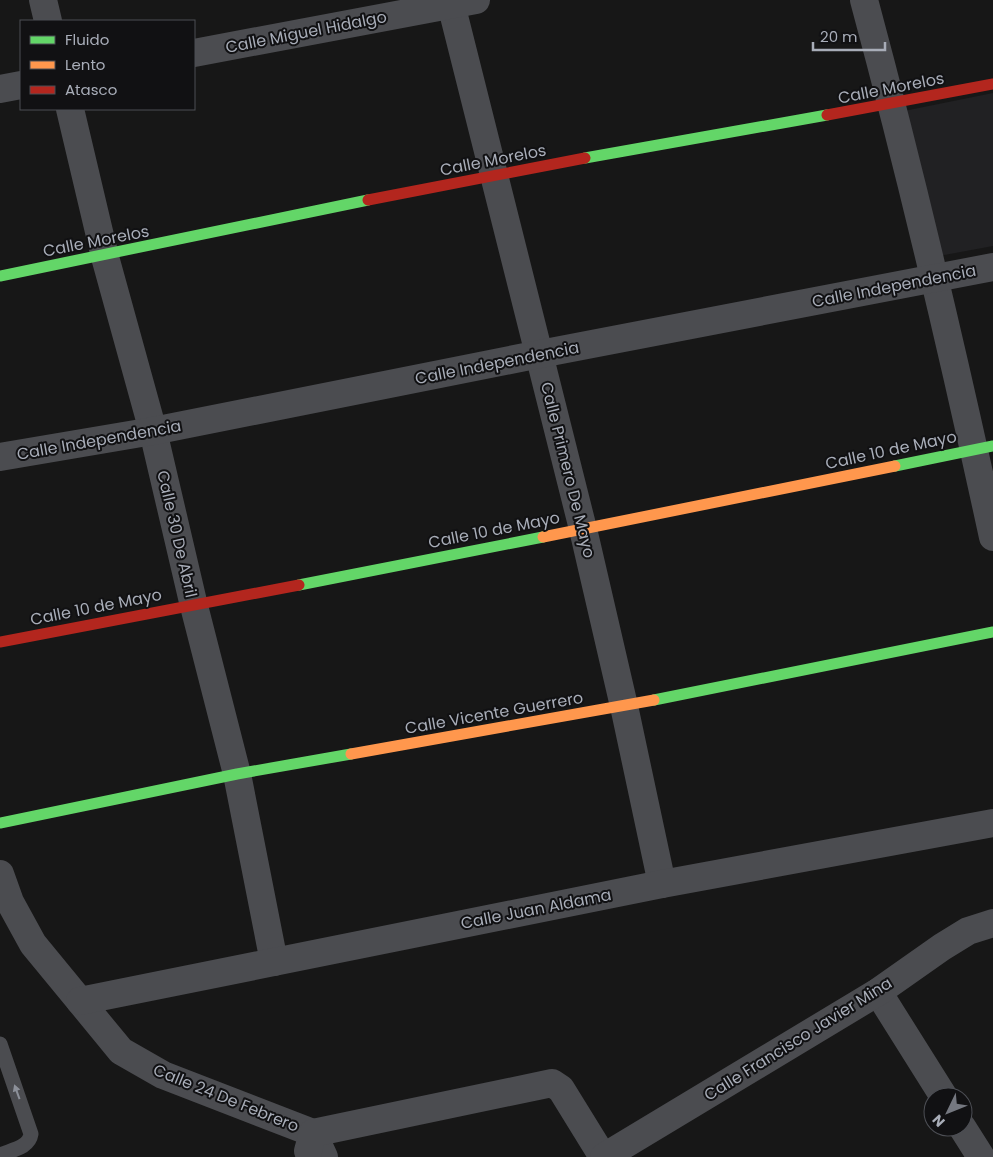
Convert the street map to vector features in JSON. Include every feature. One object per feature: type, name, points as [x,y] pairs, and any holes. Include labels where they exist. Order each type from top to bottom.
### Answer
[{"type":"street","points":[[43,0],[48,20]]},
{"type":"street","points":[[864,0],[892,105],[934,279],[984,448],[993,537]]},
{"type":"street","name":"Calle Miguel Hidalgo","points":[[195,53],[459,2]]},
{"type":"street","name":"Calle Primero De Mayo","points":[[459,2],[494,175],[583,529],[624,706],[662,884]]},
{"type":"street","name":"Calle Morelos","points":[[0,276],[494,175],[892,105],[993,84]]},
{"type":"street","points":[[0,88],[20,85]]},
{"type":"street","name":"Calle 30 De Abril","points":[[70,110],[105,256],[153,431],[194,606],[237,774],[274,962]]},
{"type":"street","name":"Calle Independencia","points":[[0,458],[153,431],[993,267]]},
{"type":"street","name":"Calle 10 de Mayo","points":[[0,642],[194,606],[984,448]]},
{"type":"street","name":"Calle Vicente Guerrero","points":[[0,823],[237,774],[624,706],[993,632]]},
{"type":"street","name":"Calle Juan Aldama","points":[[80,1001],[662,884],[993,823]]},
{"type":"street","name":"Calle 24 De Febrero","points":[[0,874],[10,902],[33,944],[121,1051],[163,1075],[314,1149]]},
{"type":"street","name":"Calle Francisco Javier Mina","points":[[314,1149],[552,1083],[562,1089],[604,1157],[878,992],[968,931],[993,923]]},
{"type":"street","points":[[878,992],[938,1087]]},
{"type":"street","points":[[968,1137],[981,1157]]},
{"type":"lane","points":[[0,1044],[31,1134],[30,1139],[24,1146],[0,1155]]},
{"type":"shaded area","points":[[993,93],[993,246],[939,256],[899,112]]},
{"type":"traffic: fast","points":[[585,158],[827,115]]},
{"type":"traffic: fast","points":[[0,276],[368,200]]},
{"type":"traffic: fast","points":[[895,466],[993,446]]},
{"type":"traffic: fast","points":[[299,585],[543,537]]},
{"type":"traffic: fast","points":[[654,700],[993,632]]},
{"type":"traffic: fast","points":[[0,823],[237,774],[351,754]]},
{"type":"traffic: slow","points":[[543,537],[895,466]]},
{"type":"traffic: slow","points":[[351,754],[654,700]]},
{"type":"traffic: jam","points":[[827,115],[993,84]]},
{"type":"traffic: jam","points":[[368,200],[585,158]]},
{"type":"traffic: jam","points":[[0,642],[299,585]]}]
